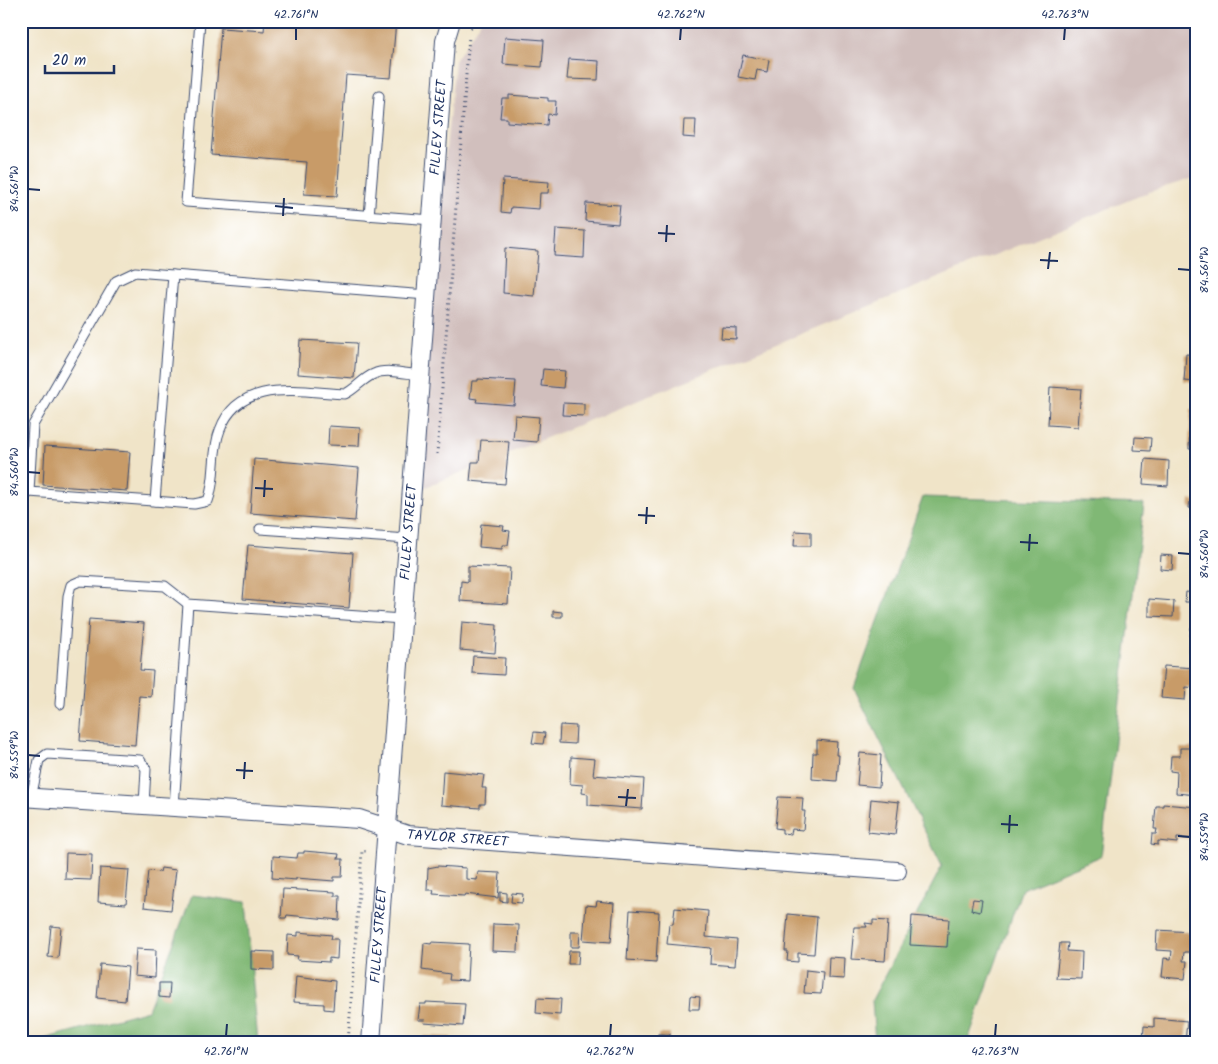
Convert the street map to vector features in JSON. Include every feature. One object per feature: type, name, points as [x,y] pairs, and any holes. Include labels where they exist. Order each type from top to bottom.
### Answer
[{"type":"street","name":"FILLEY STREET","points":[[371,1043],[445,41],[451,21]]},
{"type":"street","name":"TAYLOR STREET","points":[[26,797],[360,819],[408,835],[897,871]]},
{"type":"lane","points":[[200,21],[186,202],[433,220]]},
{"type":"lane","points":[[369,216],[378,96]]},
{"type":"lane","points":[[21,501],[29,492],[33,425],[116,281],[135,272],[427,295]]},
{"type":"lane","points":[[155,501],[173,275]]},
{"type":"lane","points":[[29,492],[194,504],[208,501],[214,486],[220,430],[230,411],[247,396],[267,390],[345,394],[356,388],[372,374],[381,372],[420,374]]},
{"type":"lane","points":[[260,529],[408,539]]},
{"type":"lane","points":[[60,704],[68,596],[71,585],[80,581],[165,586],[188,604],[402,619]]},
{"type":"lane","points":[[174,807],[188,604]]},
{"type":"lane","points":[[26,797],[39,760],[47,754],[112,758],[140,760],[146,769],[144,805]]},
{"type":"shaded area","points":[[481,21],[1197,21],[1197,177],[1149,192],[411,493],[455,61]]},
{"type":"green space","points":[[923,497],[1144,504],[1101,856],[1022,889],[967,1043],[875,1043],[872,1000],[942,866],[854,688]]},
{"type":"green space","points":[[192,895],[246,902],[258,1043],[37,1043],[37,1041],[148,1010]]},
{"type":"building","points":[[265,21],[396,21],[391,78],[346,75],[337,196],[304,194],[307,162],[211,155],[221,28],[264,31]]},
{"type":"building","points":[[913,21],[923,21],[922,27],[913,26]]},
{"type":"building","points":[[505,37],[544,40],[542,67],[503,64]]},
{"type":"building","points":[[743,55],[769,60],[767,72],[757,70],[755,80],[738,77]]},
{"type":"building","points":[[569,59],[599,61],[598,80],[567,79]]},
{"type":"building","points":[[509,95],[548,98],[548,101],[556,101],[555,115],[548,114],[547,125],[507,122],[507,118],[500,118],[502,98],[509,98]]},
{"type":"building","points":[[684,120],[696,120],[695,138],[683,137]]},
{"type":"building","points":[[503,179],[549,182],[548,193],[540,193],[539,209],[511,207],[510,213],[501,212]]},
{"type":"building","points":[[586,203],[620,205],[618,224],[585,221]]},
{"type":"building","points":[[556,229],[585,231],[584,258],[554,256]]},
{"type":"building","points":[[505,248],[538,251],[534,296],[503,293]]},
{"type":"building","points":[[722,327],[736,328],[736,339],[721,338]]},
{"type":"building","points":[[300,340],[357,343],[354,378],[298,374]]},
{"type":"building","points":[[1186,354],[1197,355],[1197,382],[1184,381]]},
{"type":"building","points":[[543,369],[565,371],[563,388],[541,386]]},
{"type":"building","points":[[478,379],[516,381],[514,405],[476,402],[477,399],[470,398],[472,381],[478,381]]},
{"type":"building","points":[[1050,387],[1081,389],[1078,427],[1048,425]]},
{"type":"building","points":[[563,403],[584,404],[584,416],[562,415]]},
{"type":"building","points":[[1191,409],[1197,410],[1197,449],[1189,449]]},
{"type":"building","points":[[515,415],[539,417],[537,442],[513,440]]},
{"type":"building","points":[[329,426],[360,428],[359,446],[328,445]]},
{"type":"building","points":[[1135,437],[1151,438],[1150,451],[1134,450]]},
{"type":"building","points":[[481,440],[509,442],[505,484],[470,481],[472,462],[479,462]]},
{"type":"building","points":[[45,446],[130,452],[127,491],[43,485]]},
{"type":"building","points":[[254,459],[359,468],[355,521],[250,513]]},
{"type":"building","points":[[1145,459],[1169,461],[1168,486],[1143,484]]},
{"type":"building","points":[[1190,500],[1197,501],[1197,515],[1195,515],[1195,509],[1189,508]]},
{"type":"building","points":[[481,524],[504,526],[503,530],[510,531],[508,545],[502,545],[502,549],[479,547]]},
{"type":"building","points":[[795,531],[811,532],[811,546],[794,546]]},
{"type":"building","points":[[248,545],[353,553],[349,608],[243,599]]},
{"type":"building","points":[[1161,555],[1173,556],[1172,570],[1160,569]]},
{"type":"building","points":[[468,566],[510,568],[508,604],[460,601],[461,581],[468,582]]},
{"type":"building","points":[[1194,577],[1197,577],[1197,610],[1193,610],[1193,602],[1185,602],[1186,592],[1194,593]]},
{"type":"building","points":[[1149,599],[1174,601],[1173,617],[1149,616]]},
{"type":"building","points":[[553,611],[562,612],[562,617],[553,617]]},
{"type":"building","points":[[89,619],[144,623],[140,670],[153,671],[151,697],[139,696],[135,745],[80,741]]},
{"type":"building","points":[[462,622],[497,625],[495,653],[460,650]]},
{"type":"building","points":[[1191,627],[1197,627],[1197,651],[1189,651]]},
{"type":"building","points":[[473,656],[505,658],[504,675],[472,673]]},
{"type":"building","points":[[1164,666],[1197,668],[1197,688],[1186,687],[1185,700],[1161,698]]},
{"type":"building","points":[[560,725],[576,726],[575,744],[559,743]]},
{"type":"building","points":[[534,732],[545,733],[543,744],[532,743]]},
{"type":"building","points":[[817,740],[837,742],[836,755],[839,755],[837,781],[812,779],[813,753],[817,753]]},
{"type":"building","points":[[1191,746],[1197,746],[1197,795],[1176,793],[1177,772],[1170,771],[1171,756],[1180,756],[1180,748],[1192,748]]},
{"type":"building","points":[[860,753],[881,755],[879,787],[857,785]]},
{"type":"building","points":[[571,757],[595,759],[593,775],[644,779],[642,809],[588,805],[588,794],[582,793],[583,785],[570,784]]},
{"type":"building","points":[[443,771],[484,775],[482,788],[486,788],[485,804],[480,804],[480,808],[441,805]]},
{"type":"building","points":[[778,797],[803,798],[802,811],[805,811],[803,830],[792,829],[791,834],[782,833],[782,829],[775,828]]},
{"type":"building","points":[[871,799],[899,802],[895,835],[868,832]]},
{"type":"building","points":[[1163,804],[1197,807],[1197,839],[1177,838],[1177,843],[1158,841],[1158,845],[1151,844],[1152,834],[1156,834],[1157,829],[1154,829],[1156,806],[1163,806]]},
{"type":"building","points":[[304,851],[339,854],[338,859],[343,859],[342,877],[334,877],[334,881],[272,878],[273,856],[297,858],[298,853],[304,853]]},
{"type":"building","points":[[66,853],[92,854],[91,880],[65,879]]},
{"type":"building","points":[[438,866],[466,868],[466,879],[477,880],[478,872],[500,873],[498,898],[465,894],[464,896],[433,894],[434,890],[427,890],[428,868]]},
{"type":"building","points":[[100,868],[129,870],[126,904],[98,902]]},
{"type":"building","points":[[161,868],[176,870],[171,910],[144,907],[148,871],[160,872]]},
{"type":"building","points":[[283,889],[335,892],[335,896],[340,896],[339,920],[287,915],[286,918],[281,918]]},
{"type":"building","points":[[500,892],[507,893],[507,902],[500,901]]},
{"type":"building","points":[[512,893],[523,894],[522,903],[511,902]]},
{"type":"building","points":[[973,899],[982,900],[980,912],[971,910]]},
{"type":"building","points":[[597,901],[614,903],[611,942],[583,940],[586,905],[596,906]]},
{"type":"building","points":[[675,908],[708,911],[706,937],[737,940],[735,966],[710,964],[711,948],[667,944],[669,924],[673,924]]},
{"type":"building","points":[[630,910],[659,912],[656,962],[627,960]]},
{"type":"building","points":[[788,914],[817,917],[814,954],[798,953],[798,962],[787,961],[788,951],[785,951]]},
{"type":"building","points":[[912,916],[949,919],[947,947],[910,945]]},
{"type":"building","points":[[873,920],[888,921],[885,961],[851,959],[854,927],[867,927],[865,923],[873,924]]},
{"type":"building","points":[[493,924],[519,925],[518,952],[492,951]]},
{"type":"building","points":[[51,926],[61,927],[58,958],[48,957]]},
{"type":"building","points":[[1157,930],[1192,932],[1191,944],[1194,944],[1194,952],[1184,952],[1183,961],[1187,961],[1185,979],[1162,977],[1164,958],[1171,959],[1172,951],[1156,950]]},
{"type":"building","points":[[298,932],[332,935],[331,939],[338,939],[337,959],[329,958],[329,962],[297,960],[298,956],[287,955],[288,935],[298,936]]},
{"type":"building","points":[[571,932],[580,932],[579,947],[571,947]]},
{"type":"building","points":[[432,942],[469,944],[467,981],[449,980],[450,974],[422,970],[424,943],[431,944]]},
{"type":"building","points":[[1060,943],[1068,943],[1067,951],[1082,952],[1081,979],[1056,978]]},
{"type":"building","points":[[136,949],[156,950],[155,978],[134,976]]},
{"type":"building","points":[[251,951],[274,952],[274,970],[251,969]]},
{"type":"building","points":[[569,951],[579,951],[578,964],[568,964]]},
{"type":"building","points":[[829,957],[845,958],[844,979],[828,978]]},
{"type":"building","points":[[100,964],[128,967],[125,1001],[97,998]]},
{"type":"building","points":[[806,970],[823,972],[821,994],[804,993]]},
{"type":"building","points":[[296,976],[335,981],[333,1010],[324,1009],[324,1004],[294,1002]]},
{"type":"building","points":[[159,983],[170,983],[169,998],[159,997]]},
{"type":"building","points":[[690,996],[700,997],[699,1009],[689,1009]]},
{"type":"building","points":[[537,998],[561,999],[560,1015],[536,1013]]},
{"type":"building","points":[[426,1002],[465,1004],[463,1026],[424,1023],[425,1020],[418,1020],[420,1004],[426,1004]]},
{"type":"building","points":[[1154,1018],[1187,1021],[1185,1043],[1143,1042],[1144,1026],[1154,1027]]},
{"type":"building","points":[[658,1034],[670,1034],[670,1043],[658,1043]]},
{"type":"building","points":[[424,1036],[451,1037],[450,1043],[423,1043]]}]
